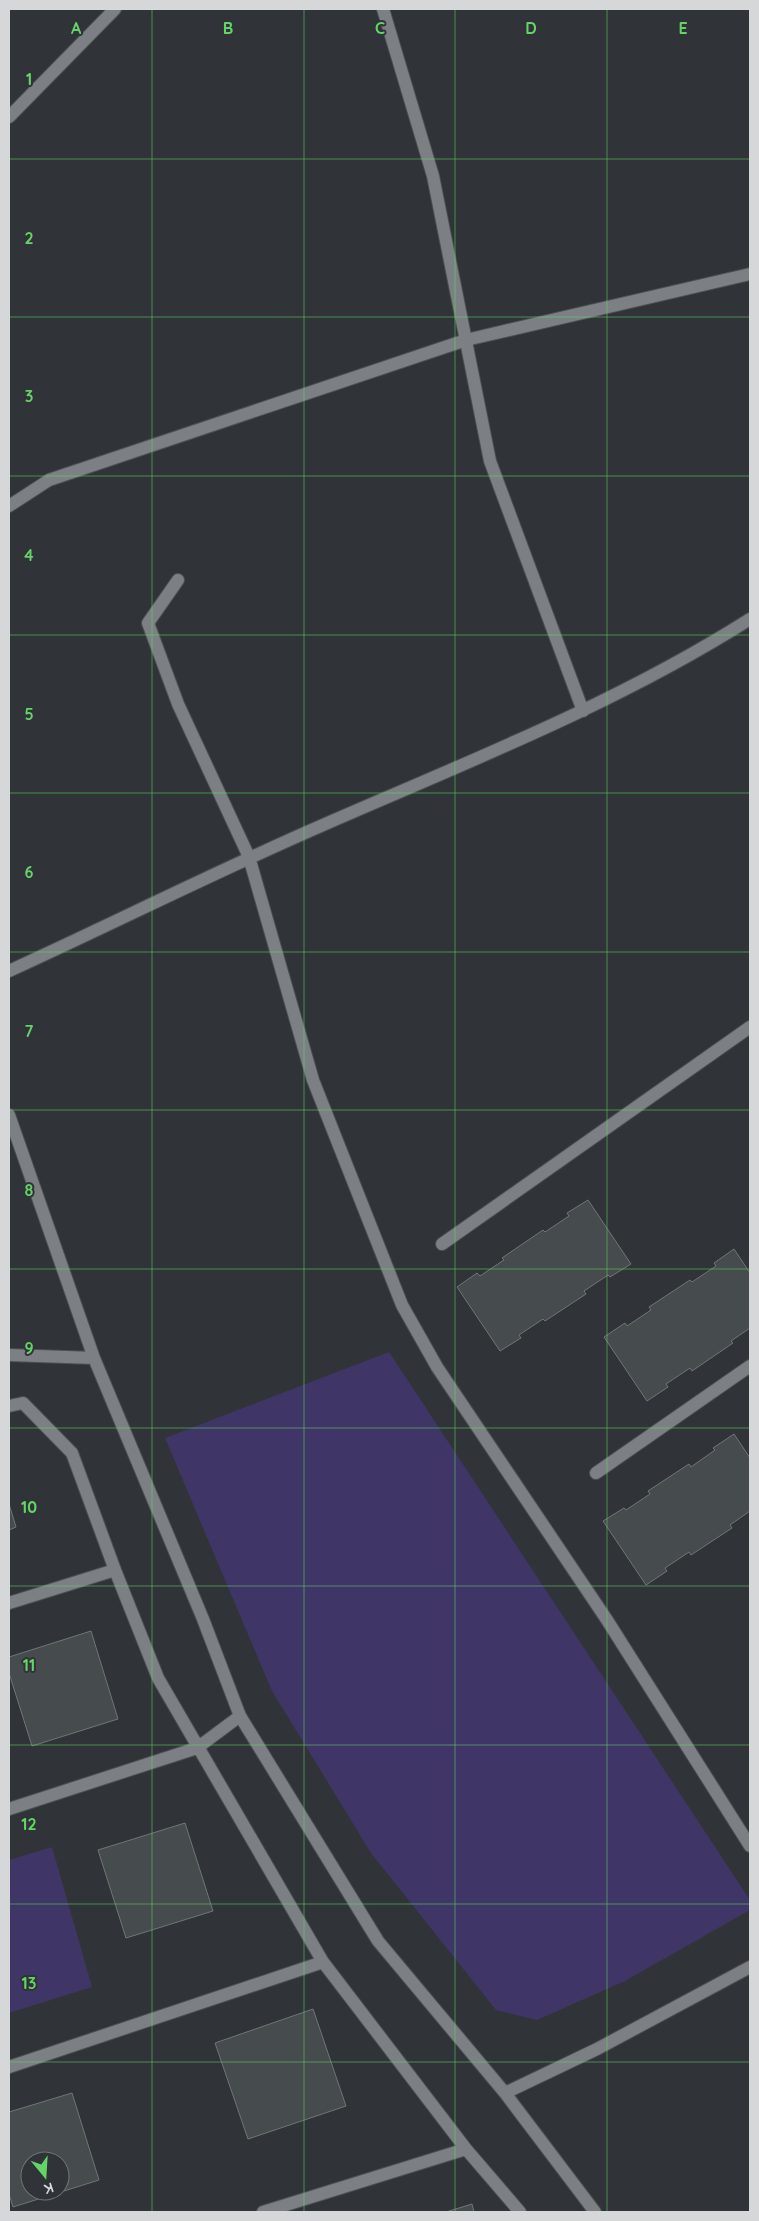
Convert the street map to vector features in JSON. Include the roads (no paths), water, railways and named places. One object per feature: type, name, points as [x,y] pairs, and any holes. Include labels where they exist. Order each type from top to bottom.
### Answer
[{"type":"street","points":[[9,117],[115,9]]},
{"type":"street","points":[[382,9],[433,176],[490,461],[583,711]]},
{"type":"street","points":[[9,506],[49,480],[466,340],[750,274]]},
{"type":"street","points":[[178,580],[148,623],[178,704],[249,857],[313,1080],[402,1305],[437,1367],[607,1620],[750,1846]]},
{"type":"street","points":[[9,972],[249,857],[583,711],[724,636],[750,620]]},
{"type":"street","points":[[442,1244],[750,1028]]},
{"type":"street","points":[[9,1115],[94,1358],[203,1619],[240,1716],[378,1941],[505,2093],[595,2212]]},
{"type":"street","points":[[9,1354],[94,1358]]},
{"type":"street","points":[[596,1473],[750,1366]]},
{"type":"street","points":[[9,1406],[23,1403],[72,1453],[115,1570],[158,1678],[323,1962],[466,2149],[520,2212]]},
{"type":"street","points":[[9,1604],[115,1570]]},
{"type":"street","points":[[9,1809],[197,1748],[240,1716]]},
{"type":"street","points":[[9,2067],[323,1962]]},
{"type":"street","points":[[505,2093],[597,2049],[750,1967]]},
{"type":"street","points":[[263,2212],[466,2149]]}]
